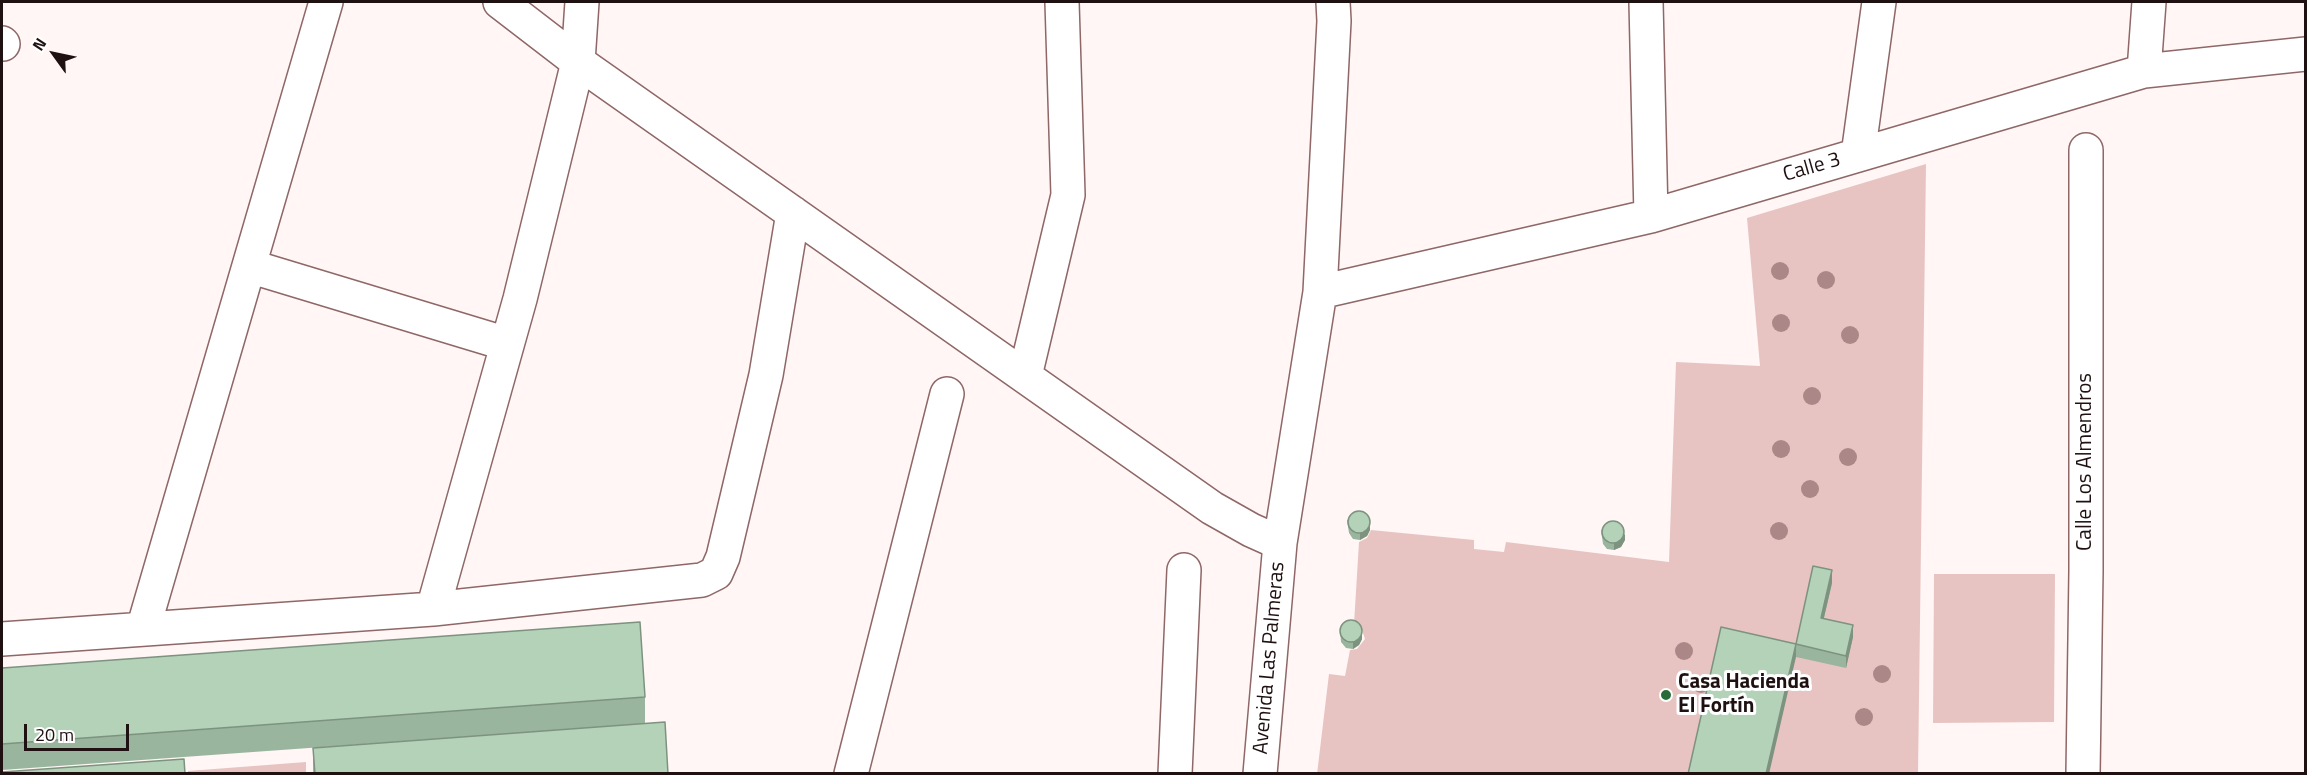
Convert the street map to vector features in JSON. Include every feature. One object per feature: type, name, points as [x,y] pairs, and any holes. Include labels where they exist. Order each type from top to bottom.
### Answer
[{"type":"street","points":[[143,629],[326,2]]},
{"type":"street","points":[[500,2],[578,62],[1212,508],[1251,531],[1280,543]]},
{"type":"street","points":[[433,609],[507,344],[578,62],[582,2]]},
{"type":"street","points":[[1025,376],[1068,195],[1062,2]]},
{"type":"street","name":"Avenida Las Palmeras","points":[[1260,774],[1280,543],[1320,292],[1334,21],[1333,2]]},
{"type":"street","points":[[1646,2],[1651,216]]},
{"type":"street","points":[[1858,155],[1879,2]]},
{"type":"street","points":[[2144,71],[2150,2]]},
{"type":"street","name":"Calle 3","points":[[1320,292],[1651,216],[2144,71],[2306,54]]},
{"type":"street","name":"Calle Los Almendros","points":[[2083,774],[2086,571],[2086,150]]},
{"type":"street","points":[[2,639],[433,609],[702,580],[716,573],[723,557],[766,375],[793,213]]},
{"type":"street","points":[[249,266],[507,344]]},
{"type":"street","points":[[851,774],[947,394]]},
{"type":"street","points":[[1175,774],[1184,570]]},
{"type":"shaded area","points":[[1926,164],[1918,773],[1317,774],[1329,674],[1345,676],[1350,650],[1357,649],[1365,639],[1361,627],[1354,624],[1359,542],[1367,538],[1371,530],[1474,540],[1474,549],[1504,552],[1506,542],[1669,562],[1676,362],[1760,366],[1747,218]]},
{"type":"shaded area","points":[[1934,574],[2055,574],[2054,722],[1933,723]]},
{"type":"shaded area","points":[[306,762],[306,773],[188,773],[188,771]]},
{"type":"building","points":[[1359,511],[1367,514],[1370,522],[1367,530],[1359,533],[1351,530],[1348,522],[1351,514]]},
{"type":"building","points":[[1613,521],[1621,524],[1624,532],[1621,540],[1613,543],[1605,540],[1602,532],[1605,524]]},
{"type":"building","points":[[1813,566],[1832,570],[1821,618],[1853,625],[1846,656],[1796,644]]},
{"type":"building","points":[[1351,620],[1359,623],[1362,631],[1359,639],[1351,642],[1343,639],[1340,631],[1343,623]]},
{"type":"building","points":[[640,622],[645,697],[2,744],[2,668]]},
{"type":"building","points":[[1721,627],[1796,644],[1766,774],[1688,774]]},
{"type":"building","points":[[665,722],[668,774],[315,774],[313,748]]},
{"type":"building","points":[[184,759],[185,774],[2,774],[2,772]]},
{"type":"place","name":"Casa Hacienda El Fortín","points":[[1666,695]]}]
